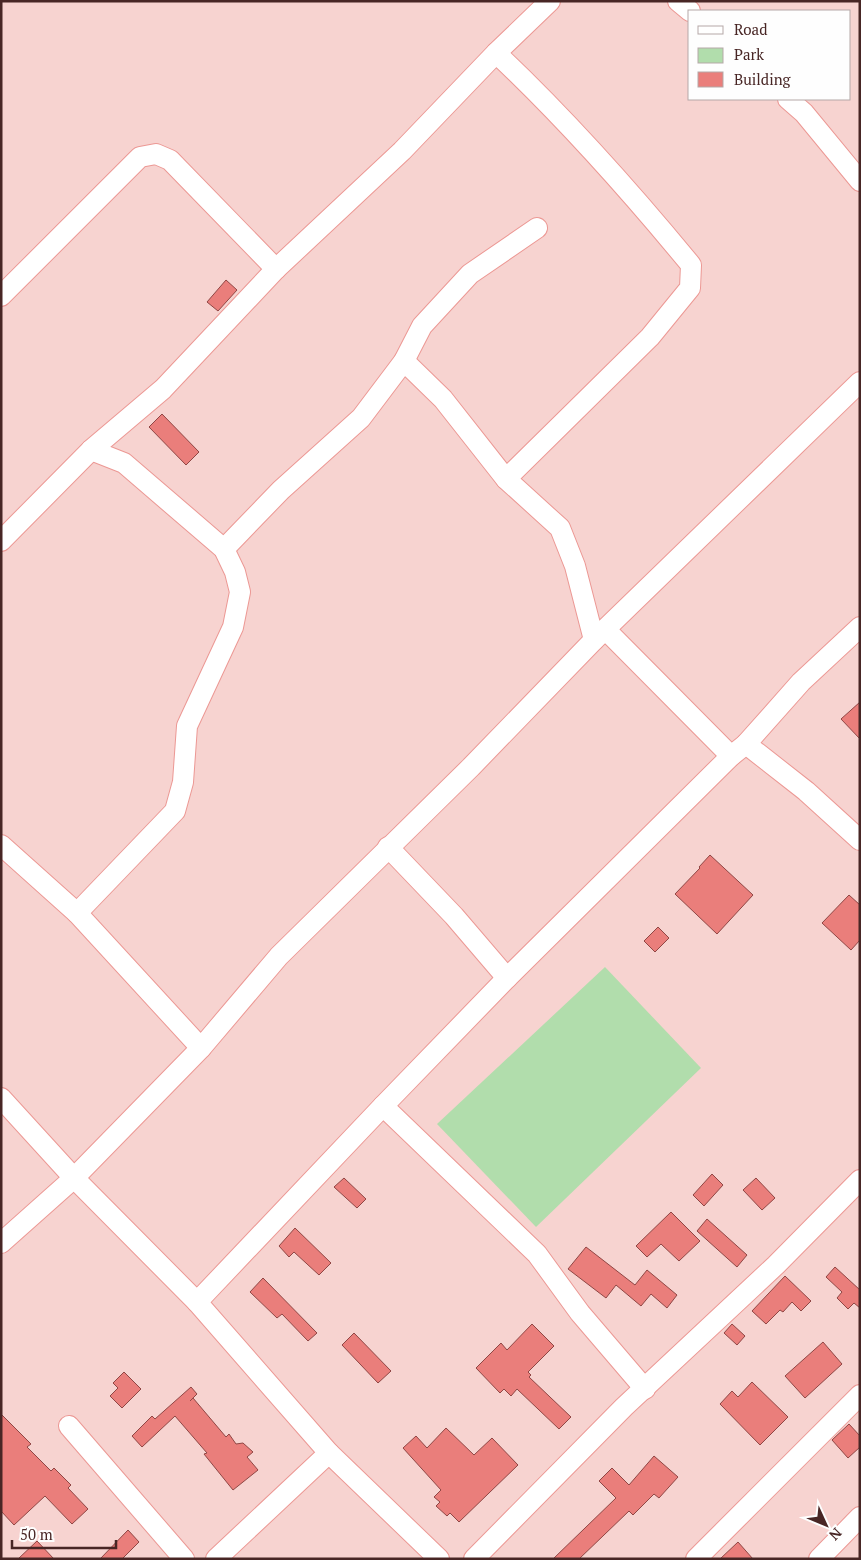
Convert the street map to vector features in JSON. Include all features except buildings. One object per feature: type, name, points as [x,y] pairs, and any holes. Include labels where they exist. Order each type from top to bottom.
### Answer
[{"type":"street","points":[[1,541],[91,450],[163,389],[276,269],[402,151],[550,1]]},
{"type":"street","points":[[678,1],[688,10]]},
{"type":"street","points":[[496,54],[543,98],[656,222],[691,264],[690,288],[650,337],[506,479]]},
{"type":"street","points":[[789,100],[804,113],[860,181]]},
{"type":"street","points":[[1,296],[140,157],[156,154],[170,160],[276,269]]},
{"type":"street","points":[[224,548],[281,490],[361,418],[404,361],[422,326],[470,274],[537,228]]},
{"type":"street","points":[[404,361],[443,399],[506,479],[560,528],[599,635],[738,750],[806,791],[860,840]]},
{"type":"street","points":[[1,1242],[74,1178],[202,1048],[279,956],[471,767],[599,635],[860,382]]},
{"type":"street","points":[[77,913],[175,811],[183,782],[187,726],[233,627],[240,592],[235,572],[224,548],[124,463],[91,450]]},
{"type":"street","points":[[197,1302],[507,978],[738,750],[801,682],[860,627]]},
{"type":"street","points":[[1,845],[77,913],[202,1048]]},
{"type":"street","points":[[388,847],[454,916],[507,978]]},
{"type":"street","points":[[1,1098],[74,1178],[197,1302],[329,1453],[439,1559]]},
{"type":"street","points":[[383,1106],[537,1254],[580,1313],[645,1389]]},
{"type":"street","points":[[474,1559],[624,1407],[776,1265],[860,1180]]},
{"type":"street","points":[[696,1559],[860,1395]]},
{"type":"street","points":[[69,1426],[184,1559]]},
{"type":"street","points":[[226,1555],[329,1453]]},
{"type":"street","points":[[819,1559],[860,1517]]},
{"type":"green space","points":[[605,967],[701,1068],[536,1227],[437,1124]]}]
